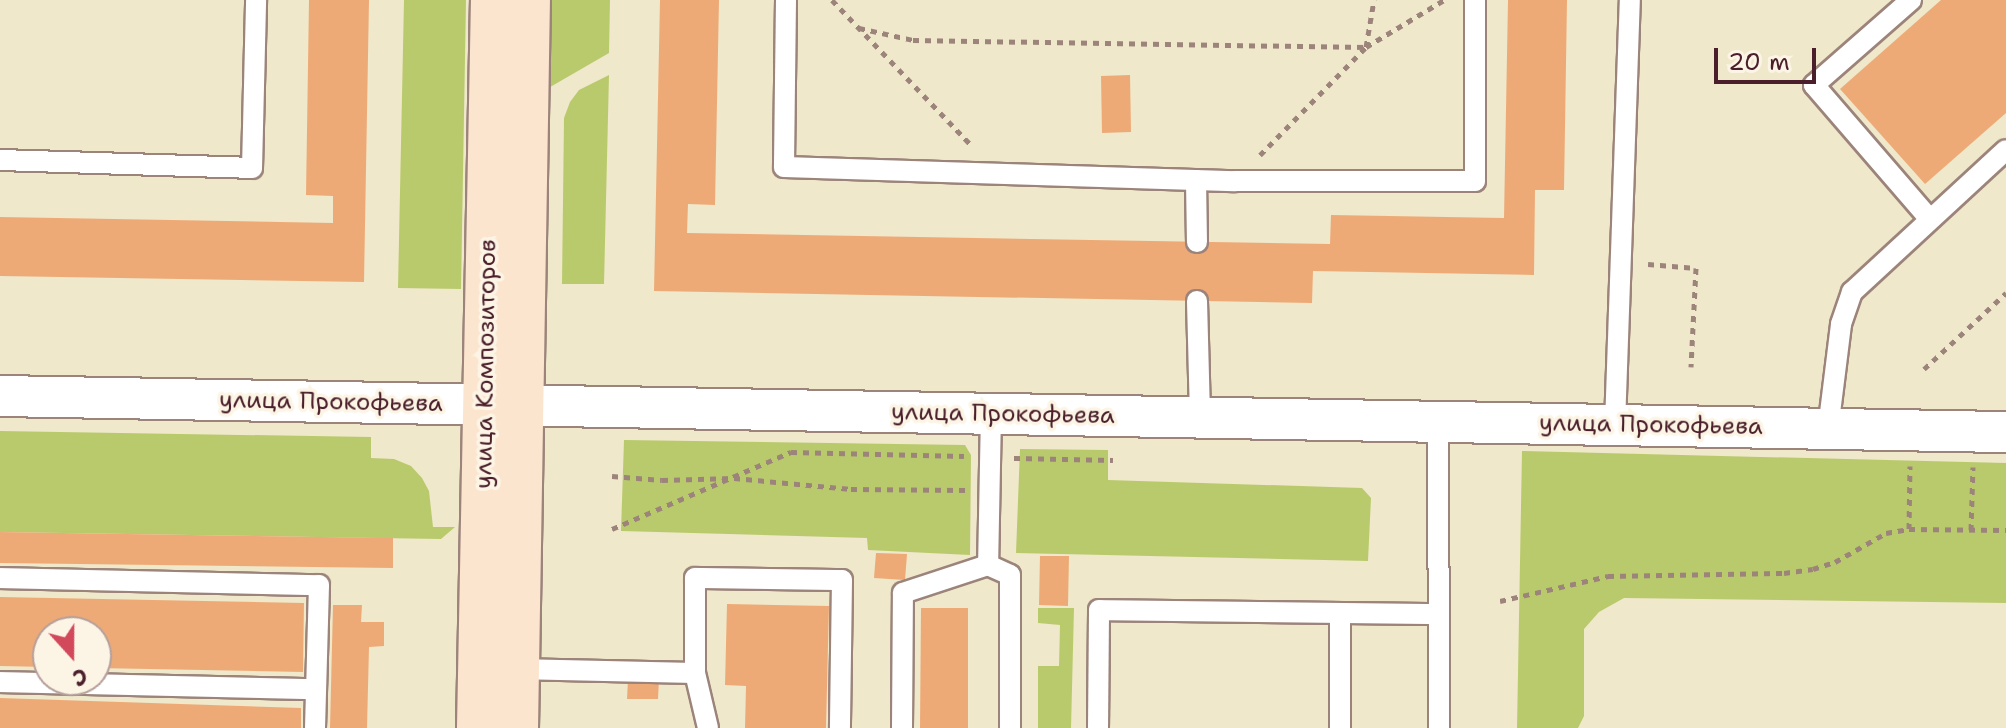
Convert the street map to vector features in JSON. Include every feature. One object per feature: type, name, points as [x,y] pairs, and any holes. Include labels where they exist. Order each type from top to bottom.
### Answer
[{"type":"street","name":"улица Композиторов","points":[[493,0],[504,405]]},
{"type":"street","name":"улица Композиторов","points":[[479,728],[498,668],[504,405],[528,0]]},
{"type":"street","name":"улица Прокофьева","points":[[0,396],[1990,432]]},
{"type":"street","name":"улица Композиторов","points":[[498,668],[516,728]]},
{"type":"lane","points":[[0,160],[252,168],[256,0]]},
{"type":"lane","points":[[786,0],[784,167],[1235,181],[1475,181],[1475,0]]},
{"type":"lane","points":[[1615,425],[1630,0]]},
{"type":"lane","points":[[1911,0],[1814,85],[1929,218]]},
{"type":"lane","points":[[1828,429],[1841,324],[1852,292],[2006,150]]},
{"type":"lane","points":[[1196,180],[1197,242]]},
{"type":"lane","points":[[1197,301],[1200,417]]},
{"type":"lane","points":[[988,565],[991,413]]},
{"type":"lane","points":[[1438,422],[1439,728]]},
{"type":"lane","points":[[902,728],[903,593],[988,565],[1010,575],[1010,728]]},
{"type":"lane","points":[[0,578],[319,585],[315,728]]},
{"type":"lane","points":[[708,728],[695,673],[695,578],[842,580],[840,728]]},
{"type":"lane","points":[[1098,728],[1099,610],[1439,614]]},
{"type":"lane","points":[[1340,614],[1340,728]]},
{"type":"lane","points":[[498,668],[695,673]]},
{"type":"lane","points":[[0,682],[316,689]]},
{"type":"path","points":[[832,0],[998,173]]},
{"type":"path","points":[[1366,47],[1374,0]]},
{"type":"path","points":[[1235,181],[1366,47],[1444,0]]},
{"type":"path","points":[[859,28],[913,40],[1366,47]]},
{"type":"path","points":[[1620,262],[1696,268],[1691,367]]},
{"type":"path","points":[[1924,369],[2006,293]]},
{"type":"path","points":[[1909,529],[1910,430]]},
{"type":"path","points":[[1971,530],[1990,432]]},
{"type":"path","points":[[612,529],[791,452],[1113,460]]},
{"type":"path","points":[[612,476],[662,480],[734,478],[851,489],[936,487],[990,492]]},
{"type":"path","points":[[1500,601],[1608,576],[1784,573],[1813,569],[1835,562],[1886,533],[1909,529],[2006,530]]},
{"type":"green space","points":[[404,0],[466,0],[461,289],[398,288]]},
{"type":"green space","points":[[546,0],[610,0],[609,53],[545,90]]},
{"type":"green space","points":[[609,75],[604,284],[562,284],[564,118],[579,90]]},
{"type":"green space","points":[[0,431],[371,437],[371,458],[394,459],[411,466],[422,478],[429,491],[433,527],[455,527],[441,539],[0,532]]},
{"type":"green space","points":[[624,440],[965,445],[971,455],[970,555],[868,550],[867,538],[621,531]]},
{"type":"green space","points":[[1020,449],[1108,450],[1108,480],[1362,488],[1371,498],[1368,561],[1016,553]]},
{"type":"green space","points":[[1522,451],[2006,463],[2006,603],[1624,598],[1599,612],[1584,629],[1584,716],[1578,728],[1517,728]]},
{"type":"green space","points":[[1038,608],[1074,608],[1071,728],[1038,728],[1038,666],[1059,666],[1060,625],[1038,623]]},
{"type":"building","points":[[309,0],[369,0],[364,282],[0,276],[0,217],[333,223],[333,196],[306,195]]},
{"type":"building","points":[[660,0],[719,0],[715,205],[688,204],[687,233],[1330,244],[1331,215],[1504,218],[1508,0],[1567,0],[1564,190],[1535,190],[1534,275],[1313,271],[1312,303],[654,291]]},
{"type":"building","points":[[1941,0],[2006,0],[2006,113],[1925,184],[1840,89]]},
{"type":"building","points":[[1130,75],[1131,132],[1102,133],[1101,76]]},
{"type":"building","points":[[0,532],[393,538],[393,568],[0,563]]},
{"type":"building","points":[[876,553],[907,554],[905,580],[874,578]]},
{"type":"building","points":[[1040,556],[1069,556],[1068,606],[1039,605]]},
{"type":"building","points":[[0,597],[304,603],[303,672],[112,668],[112,616],[32,616],[32,667],[0,666]]},
{"type":"building","points":[[727,604],[829,606],[826,728],[745,728],[746,686],[725,685]]},
{"type":"building","points":[[333,605],[362,605],[361,622],[384,622],[384,646],[369,647],[367,728],[330,728]]},
{"type":"building","points":[[921,608],[968,608],[968,728],[920,728]]},
{"type":"building","points":[[628,679],[659,679],[658,699],[627,699]]},
{"type":"building","points":[[0,698],[301,708],[301,728],[0,728]]}]
